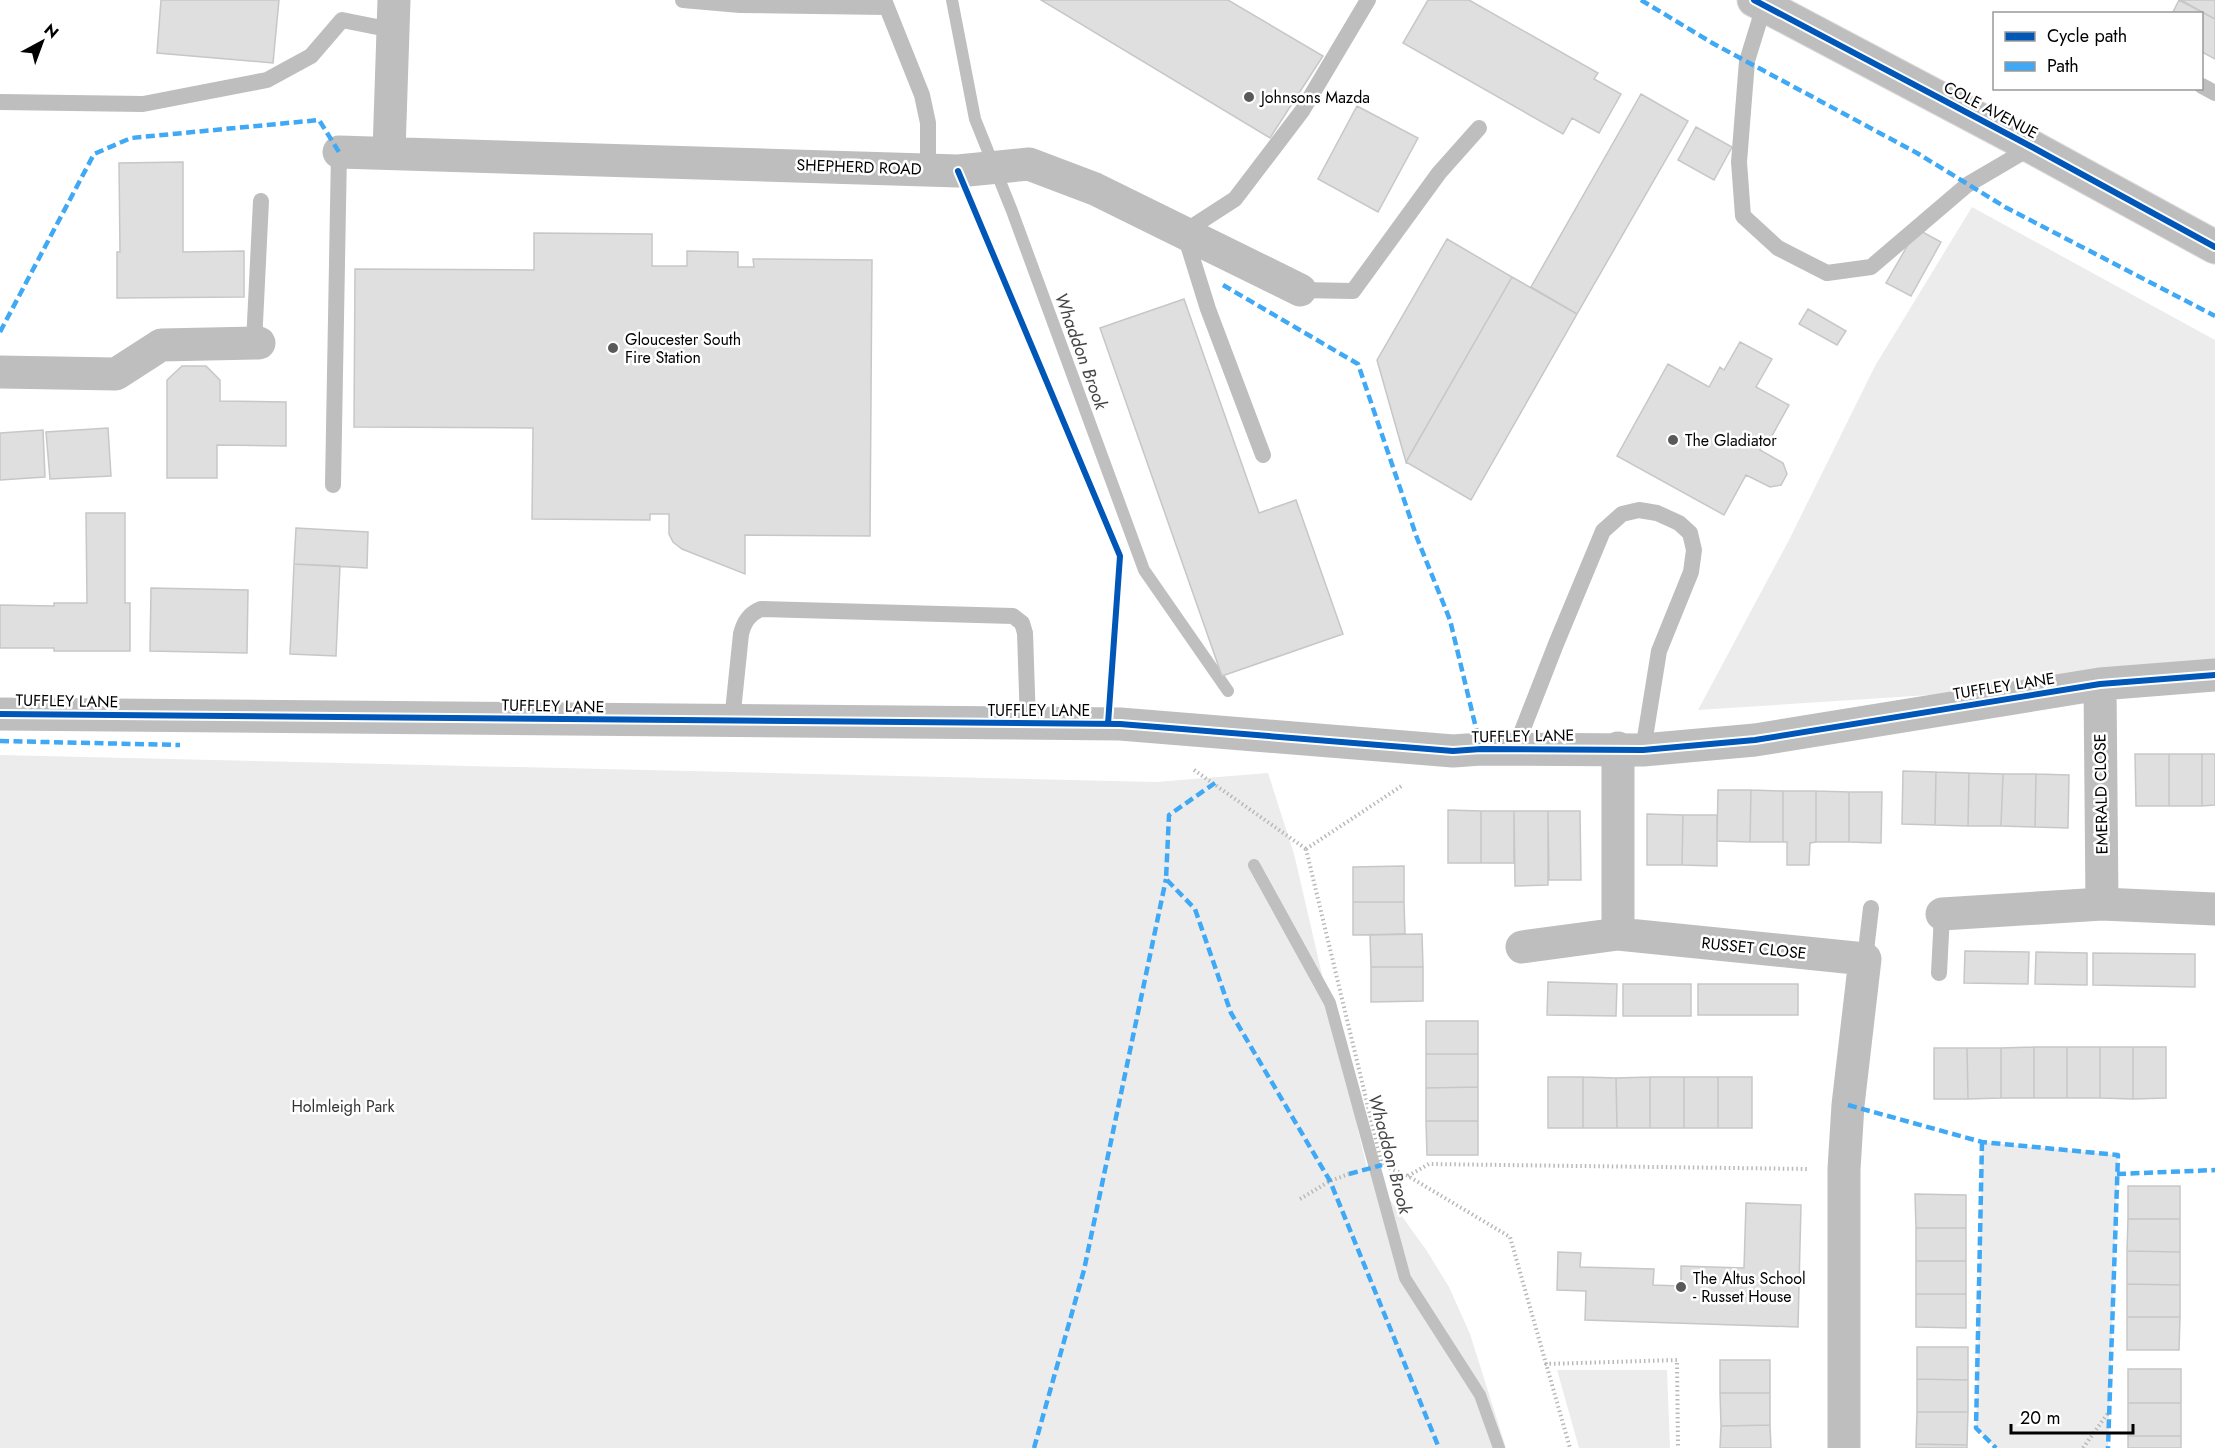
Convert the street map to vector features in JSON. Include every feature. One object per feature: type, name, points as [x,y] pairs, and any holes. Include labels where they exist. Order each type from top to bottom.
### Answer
[{"type":"main road","name":"COLE AVENUE","points":[[1759,3],[2032,147],[2215,247]]},
{"type":"main road","points":[[389,152],[393,15]]},
{"type":"main road","name":"SHEPHERD ROAD","points":[[339,152],[943,170],[1029,164],[1095,189],[1300,291]]},
{"type":"main road","points":[[0,372],[116,374],[161,345],[257,343]]},
{"type":"main road","name":"TUFFLEY LANE","points":[[0,714],[1120,724],[1453,751],[1630,749],[1755,740],[2100,684],[2215,675]]},
{"type":"main road","name":"EMERALD CLOSE","points":[[2100,684],[2102,904]]},
{"type":"main road","points":[[1618,934],[1630,749]]},
{"type":"main road","points":[[1942,914],[2102,904],[2215,909]]},
{"type":"main road","name":"RUSSET CLOSE","points":[[1522,947],[1618,934],[1865,959]]},
{"type":"main road","points":[[1844,1448],[1844,1169],[1848,1105],[1865,959]]},
{"type":"lane","points":[[683,0],[740,5],[885,3],[922,95],[943,170]]},
{"type":"lane","points":[[1263,455],[1208,309],[1184,232],[1235,199],[1302,111],[1368,0]]},
{"type":"lane","points":[[1759,3],[1747,61],[1739,162],[1743,216],[1778,248],[1827,273],[1871,267],[1967,185],[2032,147]]},
{"type":"lane","points":[[0,102],[143,104],[267,80],[311,56],[342,20],[393,15]]},
{"type":"lane","points":[[1300,291],[1353,291],[1439,173],[1479,128]]},
{"type":"lane","points":[[333,485],[339,152]]},
{"type":"lane","points":[[257,343],[261,201]]},
{"type":"lane","points":[[1515,749],[1604,531],[1622,514],[1639,510],[1657,513],[1679,523],[1690,533],[1694,550],[1691,572],[1659,651],[1630,749]]},
{"type":"lane","points":[[732,721],[744,622],[761,609],[1013,616],[1022,623],[1025,633],[1028,723]]},
{"type":"lane","points":[[1865,959],[1871,908]]},
{"type":"lane","points":[[1939,973],[1942,914]]},
{"type":"path","points":[[1187,765],[1306,849],[1382,1165],[1408,1176],[1510,1238],[1570,1448]]},
{"type":"path","points":[[1306,849],[1404,784]]},
{"type":"path","points":[[1408,1176],[1429,1164],[1844,1169]]},
{"type":"path","points":[[1300,1199],[1330,1181],[1349,1174]]},
{"type":"path","points":[[1545,1364],[1677,1360],[1678,1448]]},
{"type":"path","points":[[2084,1448],[2108,1413]]},
{"type":"green space","points":[[1972,207],[2215,340],[2215,675],[1698,710],[1789,540],[1875,366]]},
{"type":"green space","name":"Holmleigh Park","points":[[0,755],[1156,782],[1268,773],[1294,854],[1367,1168],[1427,1251],[1449,1287],[1470,1334],[1506,1448],[0,1448]]},
{"type":"green space","points":[[1982,1142],[2118,1155],[2108,1448],[1996,1448],[1976,1428]]},
{"type":"green space","points":[[1557,1370],[1667,1370],[1670,1448],[1579,1448]]},
{"type":"building","points":[[161,0],[279,0],[273,63],[157,53]]},
{"type":"building","name":"Johnsons Mazda","points":[[1041,0],[1228,0],[1323,56],[1270,138]]},
{"type":"building","points":[[1428,0],[1469,0],[1598,73],[1594,79],[1621,94],[1599,133],[1572,118],[1563,134],[1403,43]]},
{"type":"building","points":[[2179,0],[2202,12],[2173,12]]},
{"type":"building","points":[[2181,0],[2215,0],[2215,19]]},
{"type":"building","points":[[2203,13],[2215,19],[2215,59],[2203,53]]},
{"type":"building","points":[[1641,94],[1688,121],[1577,314],[1531,287]]},
{"type":"building","points":[[1357,106],[1418,138],[1378,212],[1318,179]]},
{"type":"building","points":[[1696,127],[1732,147],[1714,180],[1678,160]]},
{"type":"building","points":[[183,162],[183,252],[244,251],[244,297],[117,298],[117,252],[120,252],[119,163]]},
{"type":"building","points":[[1917,229],[1941,242],[1911,296],[1886,283]]},
{"type":"building","name":"Gloucester South Fire Station","points":[[534,233],[652,234],[652,266],[687,266],[687,251],[738,252],[738,267],[754,267],[753,259],[872,260],[870,536],[745,535],[745,574],[682,549],[673,542],[669,534],[669,514],[650,514],[650,520],[532,519],[533,428],[354,427],[355,269],[534,270]]},
{"type":"building","points":[[1447,239],[1512,277],[1406,462],[1377,360]]},
{"type":"building","points":[[1512,277],[1577,314],[1471,500],[1406,462]]},
{"type":"building","points":[[1184,299],[1259,513],[1296,500],[1343,634],[1222,676],[1100,328]]},
{"type":"building","points":[[1808,309],[1846,331],[1837,345],[1799,324]]},
{"type":"building","points":[[1740,342],[1772,359],[1756,387],[1789,405],[1768,443],[1764,441],[1760,450],[1783,463],[1787,474],[1781,485],[1770,487],[1746,475],[1724,515],[1617,456],[1668,364],[1709,387],[1720,367],[1724,370]]},
{"type":"building","points":[[182,366],[206,366],[220,380],[220,401],[286,402],[286,446],[217,445],[217,478],[167,478],[167,380]]},
{"type":"building","points":[[108,428],[111,476],[50,479],[46,432]]},
{"type":"building","points":[[43,430],[45,477],[0,480],[0,433]]},
{"type":"building","points":[[86,513],[125,513],[125,603],[130,603],[130,651],[0,648],[0,605],[54,606],[54,603],[87,603]]},
{"type":"building","points":[[296,528],[368,532],[367,568],[294,564]]},
{"type":"building","points":[[294,564],[340,566],[336,656],[290,654]]},
{"type":"building","points":[[151,588],[248,590],[247,653],[150,651]]},
{"type":"building","points":[[2135,754],[2169,754],[2169,806],[2136,806]]},
{"type":"building","points":[[2169,754],[2202,754],[2202,806],[2169,806]]},
{"type":"building","points":[[2202,754],[2215,754],[2215,805],[2202,806]]},
{"type":"building","points":[[1903,771],[1936,772],[1935,825],[1902,824]]},
{"type":"building","points":[[1936,772],[1969,773],[1968,826],[1935,825]]},
{"type":"building","points":[[1969,773],[2003,774],[2001,826],[1968,826]]},
{"type":"building","points":[[2003,774],[2036,774],[2035,827],[2001,826]]},
{"type":"building","points":[[2036,774],[2069,775],[2068,828],[2035,827]]},
{"type":"building","points":[[1718,790],[1751,790],[1750,842],[1717,841]]},
{"type":"building","points":[[1751,790],[1783,791],[1783,842],[1750,842]]},
{"type":"building","points":[[1783,791],[1816,791],[1816,842],[1810,843],[1809,865],[1787,865],[1787,842],[1783,842]]},
{"type":"building","points":[[1816,791],[1849,792],[1849,842],[1816,842]]},
{"type":"building","points":[[1849,792],[1882,792],[1881,843],[1849,842]]},
{"type":"building","points":[[1448,810],[1481,811],[1481,863],[1448,863]]},
{"type":"building","points":[[1481,811],[1514,811],[1514,863],[1481,863]]},
{"type":"building","points":[[1514,811],[1548,811],[1548,885],[1515,886]]},
{"type":"building","points":[[1548,811],[1580,811],[1581,880],[1549,880]]},
{"type":"building","points":[[1647,814],[1683,815],[1682,865],[1647,865]]},
{"type":"building","points":[[1683,815],[1717,815],[1717,866],[1682,865]]},
{"type":"building","points":[[1404,866],[1404,902],[1353,902],[1353,867]]},
{"type":"building","points":[[1353,902],[1404,902],[1405,934],[1353,935]]},
{"type":"building","points":[[1422,934],[1423,967],[1371,967],[1370,935]]},
{"type":"building","points":[[1965,951],[2029,952],[2028,984],[1964,983]]},
{"type":"building","points":[[2036,952],[2087,953],[2087,985],[2035,984]]},
{"type":"building","points":[[2093,953],[2195,954],[2195,987],[2093,985]]},
{"type":"building","points":[[1371,967],[1423,967],[1423,1001],[1371,1002]]},
{"type":"building","points":[[1548,982],[1617,984],[1616,1016],[1547,1015]]},
{"type":"building","points":[[1623,984],[1691,984],[1691,1016],[1623,1016]]},
{"type":"building","points":[[1698,984],[1798,984],[1798,1015],[1698,1015]]},
{"type":"building","points":[[1426,1021],[1478,1021],[1478,1054],[1426,1054]]},
{"type":"building","points":[[2034,1047],[2034,1098],[2001,1098],[2001,1048]]},
{"type":"building","points":[[2034,1047],[2067,1047],[2067,1098],[2034,1098]]},
{"type":"building","points":[[2067,1047],[2100,1047],[2100,1098],[2067,1098]]},
{"type":"building","points":[[2100,1047],[2133,1047],[2133,1099],[2100,1098]]},
{"type":"building","points":[[2133,1047],[2166,1047],[2166,1098],[2133,1099]]},
{"type":"building","points":[[1934,1048],[1967,1048],[1968,1099],[1934,1099]]},
{"type":"building","points":[[1967,1048],[2001,1048],[2001,1098],[1968,1099]]},
{"type":"building","points":[[1426,1054],[1478,1054],[1478,1087],[1426,1088]]},
{"type":"building","points":[[1548,1077],[1583,1077],[1583,1128],[1548,1128]]},
{"type":"building","points":[[1583,1077],[1616,1078],[1617,1128],[1583,1128]]},
{"type":"building","points":[[1650,1077],[1684,1077],[1684,1128],[1650,1128]]},
{"type":"building","points":[[1650,1077],[1650,1128],[1617,1128],[1616,1078]]},
{"type":"building","points":[[1684,1077],[1718,1077],[1718,1128],[1684,1128]]},
{"type":"building","points":[[1718,1077],[1752,1077],[1752,1128],[1718,1128]]},
{"type":"building","points":[[1478,1087],[1478,1121],[1426,1121],[1426,1088]]},
{"type":"building","points":[[1426,1121],[1478,1121],[1478,1155],[1427,1155]]},
{"type":"building","points":[[2128,1186],[2180,1186],[2180,1219],[2128,1219]]},
{"type":"building","points":[[1915,1194],[1966,1195],[1966,1228],[1916,1228]]},
{"type":"building","points":[[1746,1203],[1801,1205],[1798,1327],[1585,1320],[1586,1291],[1557,1290],[1558,1252],[1581,1253],[1580,1267],[1654,1269],[1653,1285],[1681,1286],[1681,1266],[1744,1268]]},
{"type":"building","points":[[2128,1219],[2180,1219],[2180,1252],[2127,1251]]},
{"type":"building","points":[[1916,1228],[1966,1228],[1966,1261],[1916,1261]]},
{"type":"building","points":[[2127,1251],[2180,1252],[2180,1285],[2127,1284]]},
{"type":"building","points":[[1916,1261],[1966,1261],[1966,1294],[1916,1294]]},
{"type":"building","points":[[2127,1284],[2180,1285],[2180,1317],[2127,1317]]},
{"type":"building","points":[[1916,1294],[1966,1294],[1966,1328],[1916,1327]]},
{"type":"building","points":[[2127,1317],[2180,1317],[2179,1350],[2127,1350]]},
{"type":"building","points":[[1917,1347],[1968,1347],[1968,1380],[1917,1379]]},
{"type":"building","points":[[1720,1360],[1770,1360],[1770,1393],[1720,1393]]},
{"type":"building","points":[[2128,1369],[2181,1369],[2181,1403],[2128,1403]]},
{"type":"building","points":[[1917,1379],[1968,1380],[1968,1412],[1917,1412]]},
{"type":"building","points":[[1720,1393],[1770,1393],[1770,1425],[1721,1426]]},
{"type":"building","points":[[2128,1403],[2181,1403],[2181,1436],[2128,1436]]},
{"type":"building","points":[[1917,1412],[1968,1412],[1967,1445],[1916,1444]]},
{"type":"building","points":[[1770,1425],[1771,1448],[1720,1448],[1721,1426]]},
{"type":"building","points":[[2128,1436],[2181,1436],[2181,1448],[2128,1448]]},
{"type":"building","points":[[1916,1444],[1967,1445],[1967,1448],[1916,1448]]},
{"type":"waterway","name":"Whaddon Brook","points":[[952,0],[975,119],[1012,211],[1144,570],[1228,691]]},
{"type":"waterway","name":"Whaddon Brook","points":[[1254,865],[1330,1003],[1405,1278],[1480,1395],[1499,1448]]},
{"type":"marked path","points":[[1641,0],[1714,44],[1917,153],[2005,207],[2215,316]]},
{"type":"marked path","points":[[0,332],[94,154],[131,138],[319,120],[339,152]]},
{"type":"marked path","points":[[1223,285],[1358,364],[1417,538],[1450,620],[1481,749]]},
{"type":"marked path","points":[[0,741],[180,745]]},
{"type":"marked path","points":[[1215,783],[1169,815],[1166,879],[1195,909],[1231,1013],[1330,1181],[1439,1448]]},
{"type":"marked path","points":[[1034,1448],[1084,1270],[1166,879]]},
{"type":"marked path","points":[[1848,1105],[1982,1142],[2118,1155],[2108,1448]]},
{"type":"marked path","points":[[1982,1142],[1976,1428],[1996,1448]]},
{"type":"marked path","points":[[1349,1174],[1382,1165]]},
{"type":"marked path","points":[[2117,1174],[2215,1170]]},
{"type":"cycle path","points":[[1754,0],[2215,247]]},
{"type":"cycle path","points":[[958,171],[1120,556],[1108,724]]},
{"type":"cycle path","points":[[0,714],[1120,724],[1453,751],[1481,749],[1643,750],[1755,740],[2100,684],[2215,675]]},
{"type":"place","name":"Johnsons Mazda","points":[[1249,97]]},
{"type":"place","name":"Gloucester South Fire Station","points":[[613,348]]},
{"type":"place","name":"The Gladiator","points":[[1673,440]]},
{"type":"place","name":"The Altus School - Russet House","points":[[1681,1287]]}]
